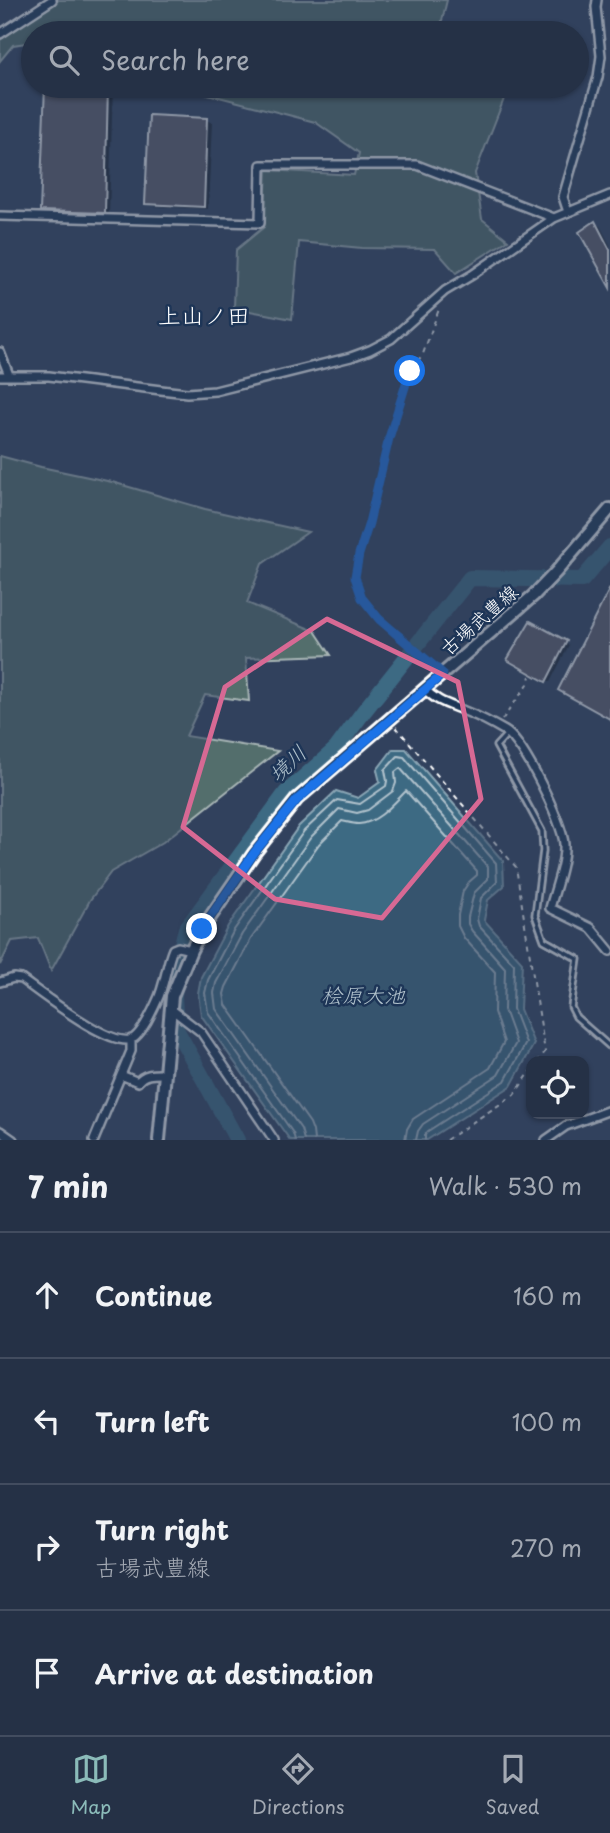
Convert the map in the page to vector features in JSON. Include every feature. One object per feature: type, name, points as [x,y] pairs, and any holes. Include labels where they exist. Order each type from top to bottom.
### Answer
[{"type":"main road","name":"古場武豊線","points":[[159,1140],[172,996],[202,929],[254,853],[297,800],[533,596],[610,509]]},
{"type":"street","points":[[0,34],[52,0]]},
{"type":"street","points":[[568,212],[563,197],[598,77],[601,55],[597,0]]},
{"type":"street","points":[[0,216],[260,223],[261,165],[417,165],[554,218]]},
{"type":"street","points":[[0,352],[4,376],[49,376],[187,393],[215,391],[351,357],[391,339],[445,291],[554,218],[610,195]]},
{"type":"street","points":[[425,689],[434,699],[470,713],[509,733],[518,745],[555,811],[564,842],[564,853],[550,908],[591,929],[610,951]]},
{"type":"street","points":[[0,982],[20,979],[74,1017],[118,1039],[131,1039],[141,1030],[159,998],[173,949],[178,947],[191,950]]},
{"type":"street","points":[[171,1009],[201,1031],[274,1140]]},
{"type":"street","points":[[94,1140],[131,1051],[131,1039]]},
{"type":"street","points":[[121,1075],[138,1082],[141,1077],[149,1074],[165,1074]]},
{"type":"street","points":[[546,1140],[566,1126],[610,1110]]},
{"type":"street","points":[[0,1131],[13,1140]]},
{"type":"lane","points":[[509,733],[496,746],[542,831],[544,851],[535,915],[544,940],[578,958],[571,1007],[576,1017],[610,1047]]},
{"type":"path","points":[[443,674],[379,619],[362,598],[355,577],[389,438],[410,371],[423,354],[445,291]]},
{"type":"path","points":[[497,726],[528,684],[530,676]]},
{"type":"path","points":[[393,723],[516,867],[545,1052],[542,1056]]},
{"type":"path","points":[[446,1140],[514,1095],[526,1078]]},
{"type":"highlighted area","points":[[327,619],[458,682],[481,799],[382,918],[275,899],[183,827],[225,687]]},
{"type":"green space","points":[[59,0],[447,0],[442,21],[28,21]]},
{"type":"green space","points":[[21,26],[21,44],[13,45],[0,61],[0,40]]},
{"type":"green space","points":[[223,98],[504,98],[475,173],[482,219],[508,240],[456,273],[435,249],[362,248],[299,242],[292,319],[234,308],[236,250],[264,227],[267,170],[354,175],[359,153],[315,122]]},
{"type":"green space","points":[[0,456],[112,482],[205,509],[308,532],[262,564],[247,603],[315,631],[331,655],[246,658],[249,701],[205,695],[186,736],[278,751],[163,842],[111,872],[90,900],[51,971],[38,938],[12,941],[0,965]]},
{"type":"water","name":"桧原大池","points":[[393,749],[406,749],[503,861],[504,886],[488,900],[484,920],[522,962],[520,1009],[534,1044],[511,1086],[427,1140],[290,1140],[201,1015],[198,993],[201,977],[228,926],[299,826],[336,791],[358,798],[380,782],[377,770]]},
{"type":"building","points":[[45,98],[108,98],[105,213],[40,211]]},
{"type":"building","points":[[149,115],[207,118],[204,207],[145,204]]},
{"type":"building","points":[[595,221],[610,250],[610,288],[579,232]]},
{"type":"building","points":[[610,588],[610,719],[558,690]]},
{"type":"building","points":[[530,621],[567,641],[546,682],[507,660]]},
{"type":"waterway","name":"境川","points":[[237,1140],[176,1029],[174,996],[178,959],[186,929],[286,793],[336,749],[470,578],[582,580],[610,547]]},
{"type":"district","name":"上山ノ田","points":[[204,316]]},
{"type":"route","points":[[202,929],[254,853],[297,800],[443,674],[379,619],[362,598],[355,577],[389,438],[410,371]]}]
